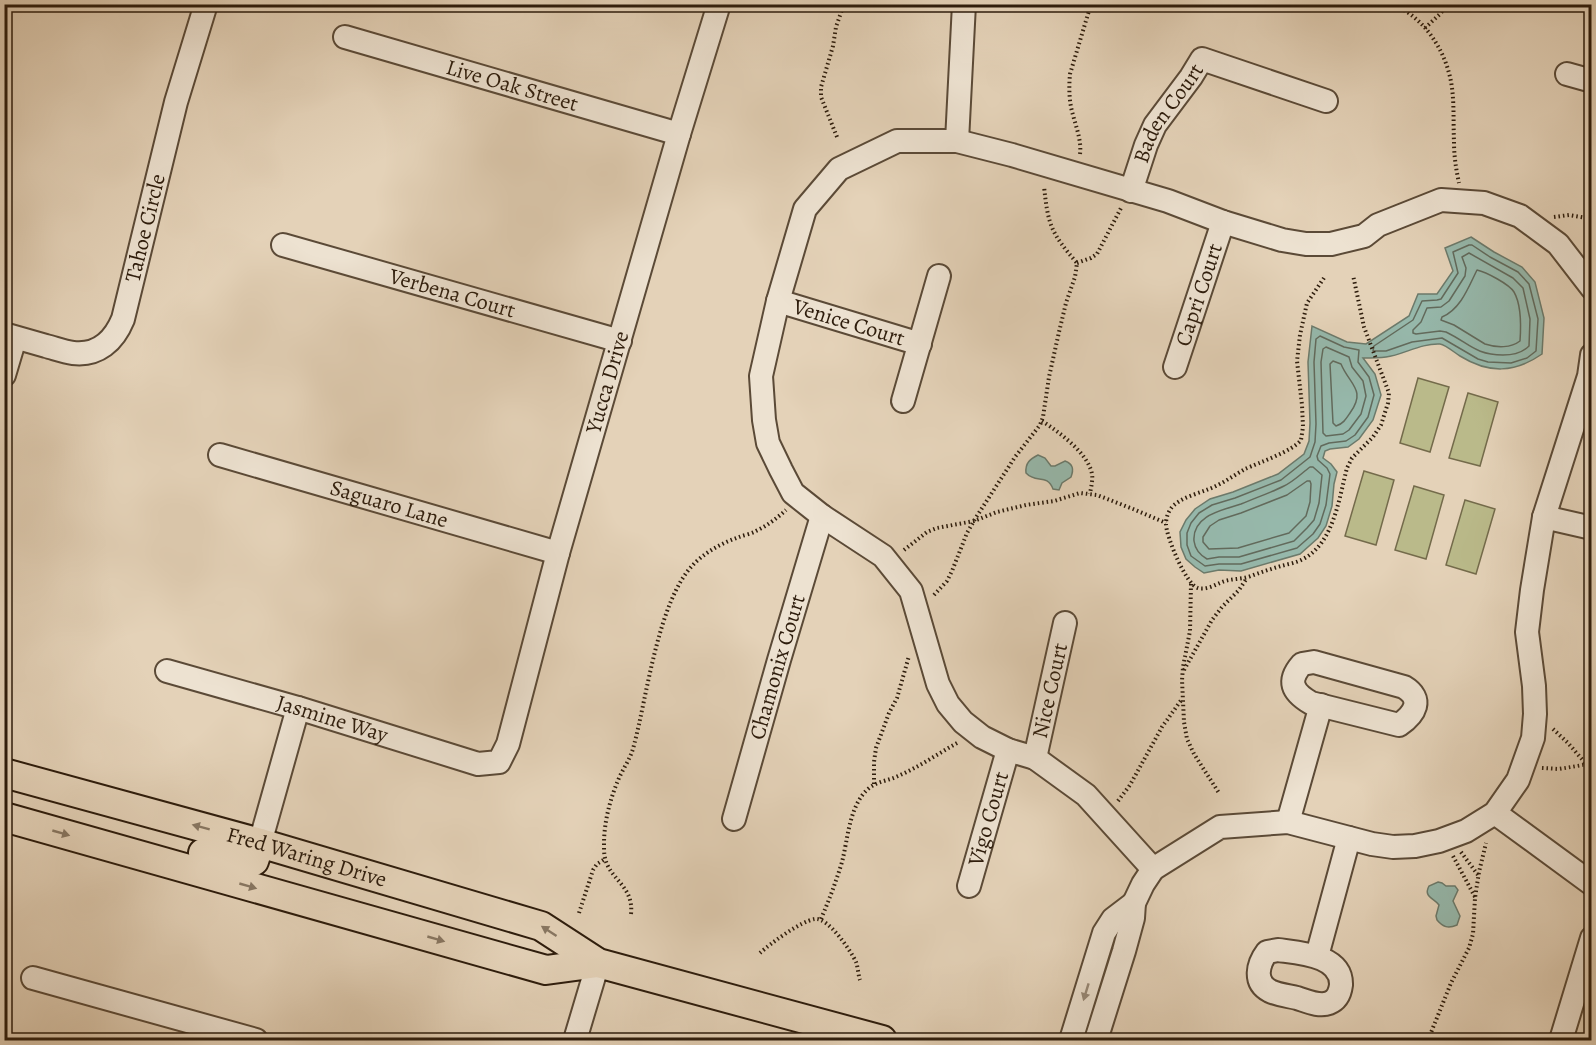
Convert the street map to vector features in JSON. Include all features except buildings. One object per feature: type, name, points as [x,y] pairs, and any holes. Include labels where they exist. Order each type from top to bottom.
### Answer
[{"type":"main road","name":"Fred Waring Drive","points":[[4,773],[260,843],[541,926],[598,963],[882,1041]]},
{"type":"main road","points":[[9,818],[51,810],[244,864],[254,861],[260,843]]},
{"type":"main road","name":"Fred Waring Drive","points":[[9,818],[546,970],[598,963]]},
{"type":"street","name":"Tahoe Circle","points":[[10,336],[72,353],[84,354],[105,345],[118,332],[176,102],[206,4]]},
{"type":"street","name":"Yucca Drive","points":[[499,762],[508,744],[558,553],[679,134],[719,4]]},
{"type":"street","points":[[957,141],[964,4]]},
{"type":"street","name":"Live Oak Street","points":[[345,37],[679,134]]},
{"type":"street","name":"Baden Court","points":[[1126,199],[1155,125],[1202,59],[1326,101]]},
{"type":"street","points":[[1567,74],[1592,81]]},
{"type":"street","points":[[1153,869],[1086,795],[1035,758],[1008,750],[982,737],[963,722],[948,704],[938,684],[910,591],[904,582],[883,556],[822,516],[793,492],[768,443],[761,376],[778,302],[805,209],[839,169],[897,141],[957,141],[1012,155],[1126,199],[1168,201],[1222,222],[1282,240],[1306,244],[1331,244],[1364,236],[1378,225],[1441,200],[1484,202],[1520,216],[1558,244],[1592,288]]},
{"type":"street","name":"Capri Court","points":[[1175,368],[1222,222]]},
{"type":"street","name":"Verbena Court","points":[[283,245],[620,341]]},
{"type":"street","name":"Venice Court","points":[[903,401],[939,276]]},
{"type":"street","name":"Venice Court","points":[[778,302],[920,344]]},
{"type":"street","points":[[4,375],[10,336]]},
{"type":"street","points":[[1096,1041],[1133,918],[1134,903],[1143,884],[1153,869],[1220,828],[1288,822],[1372,844],[1393,847],[1415,846],[1439,841],[1466,831],[1495,813],[1518,780],[1533,738],[1534,686],[1527,632],[1532,590],[1544,518],[1589,376],[1592,355]]},
{"type":"street","name":"Saguaro Lane","points":[[219,455],[558,553]]},
{"type":"street","name":"Chamonix Court","points":[[734,819],[822,516]]},
{"type":"street","points":[[1544,518],[1592,528]]},
{"type":"street","name":"Nice Court","points":[[1035,758],[1065,623]]},
{"type":"street","points":[[1314,662],[1404,687],[1412,692],[1416,699],[1410,718],[1399,725],[1321,705],[1311,703],[1299,696],[1294,686],[1294,674],[1302,664],[1314,662]]},
{"type":"street","name":"Jasmine Way","points":[[167,671],[298,708],[478,764],[499,762]]},
{"type":"street","points":[[1288,822],[1321,705]]},
{"type":"street","points":[[260,843],[298,708]]},
{"type":"street","name":"Vigo Court","points":[[969,886],[1008,750]]},
{"type":"street","points":[[1495,813],[1592,884]]},
{"type":"street","points":[[1317,957],[1349,838]]},
{"type":"street","points":[[1071,1041],[1104,933],[1113,919],[1134,903]]},
{"type":"street","points":[[1561,1041],[1592,938]]},
{"type":"street","points":[[575,1041],[598,963]]},
{"type":"street","points":[[1095,963],[1118,970]]},
{"type":"street","points":[[33,978],[256,1041]]},
{"type":"path","points":[[837,136],[821,97],[821,87],[844,4]]},
{"type":"path","points":[[1080,154],[1080,143],[1071,105],[1070,74],[1090,4]]},
{"type":"path","points":[[1392,4],[1416,19],[1430,34],[1442,53],[1449,74],[1455,162],[1459,186]]},
{"type":"path","points":[[1425,28],[1448,4]]},
{"type":"path","points":[[933,596],[947,581],[974,521],[1015,457],[1042,421],[1059,332],[1077,268],[1077,263],[1050,225],[1044,186]]},
{"type":"path","points":[[1077,263],[1097,254],[1126,199]]},
{"type":"path","points":[[1554,217],[1569,215],[1592,219]]},
{"type":"path","points":[[1324,278],[1306,303],[1300,335],[1297,361],[1302,405],[1301,440],[1294,446],[1247,468],[1211,489],[1185,498],[1171,508],[1167,516],[1167,534],[1173,550],[1194,587],[1209,588],[1226,580],[1248,577],[1301,560],[1313,553],[1328,534],[1347,468],[1352,458],[1373,437],[1381,425],[1389,393],[1364,327],[1353,275]]},
{"type":"path","points":[[1042,421],[1060,433],[1084,459],[1091,470],[1090,494]]},
{"type":"path","points":[[901,552],[927,532],[974,521],[997,512],[1054,501],[1080,493],[1090,494],[1133,509],[1166,523]]},
{"type":"path","points":[[631,914],[632,905],[629,895],[605,859],[606,828],[610,802],[634,746],[660,634],[673,599],[690,568],[708,552],[756,531],[786,510],[791,514]]},
{"type":"path","points":[[1183,673],[1193,650],[1212,620],[1248,577]]},
{"type":"path","points":[[1191,583],[1190,631],[1183,673],[1184,722],[1187,739],[1194,754],[1219,793]]},
{"type":"path","points":[[874,784],[876,748],[897,698],[909,654]]},
{"type":"path","points":[[1118,801],[1130,785],[1162,727],[1182,699]]},
{"type":"path","points":[[1552,729],[1589,766]]},
{"type":"path","points":[[821,919],[842,863],[855,810],[866,791],[874,784],[898,776],[960,741]]},
{"type":"path","points":[[1541,768],[1589,766]]},
{"type":"path","points":[[1428,1041],[1451,983],[1469,948],[1474,926],[1475,898],[1487,840]]},
{"type":"path","points":[[1461,852],[1479,876]]},
{"type":"path","points":[[1453,855],[1475,898]]},
{"type":"path","points":[[579,913],[593,870],[605,859]]},
{"type":"path","points":[[760,953],[775,940],[794,929],[814,919],[821,919],[847,946],[857,964],[860,980]]},
{"type":"green space","points":[[1418,378],[1449,387],[1430,452],[1400,443]]},
{"type":"green space","points":[[1468,393],[1498,402],[1480,466],[1449,458]]},
{"type":"green space","points":[[1364,471],[1394,480],[1376,545],[1345,536]]},
{"type":"green space","points":[[1414,486],[1444,495],[1426,559],[1395,550]]},
{"type":"green space","points":[[1465,500],[1495,509],[1476,574],[1446,565]]},
{"type":"water","points":[[1471,237],[1522,267],[1535,282],[1544,318],[1542,354],[1522,365],[1502,369],[1471,362],[1440,344],[1426,345],[1386,357],[1363,358],[1375,374],[1381,395],[1373,420],[1359,439],[1348,447],[1325,451],[1323,458],[1337,472],[1332,506],[1326,526],[1318,538],[1300,554],[1241,571],[1219,570],[1204,573],[1195,567],[1186,559],[1181,547],[1180,532],[1195,509],[1210,499],[1278,474],[1304,454],[1309,441],[1308,362],[1312,326],[1347,342],[1366,344],[1409,316],[1418,294],[1437,294],[1453,271],[1445,248]]},
{"type":"water","points":[[1038,455],[1045,458],[1051,466],[1065,461],[1071,465],[1073,469],[1071,477],[1062,483],[1059,490],[1053,489],[1048,481],[1034,478],[1026,473],[1029,462]]},
{"type":"water","points":[[1438,882],[1446,886],[1455,886],[1458,890],[1453,901],[1460,916],[1457,925],[1446,927],[1437,920],[1439,905],[1427,893],[1429,886]]}]
